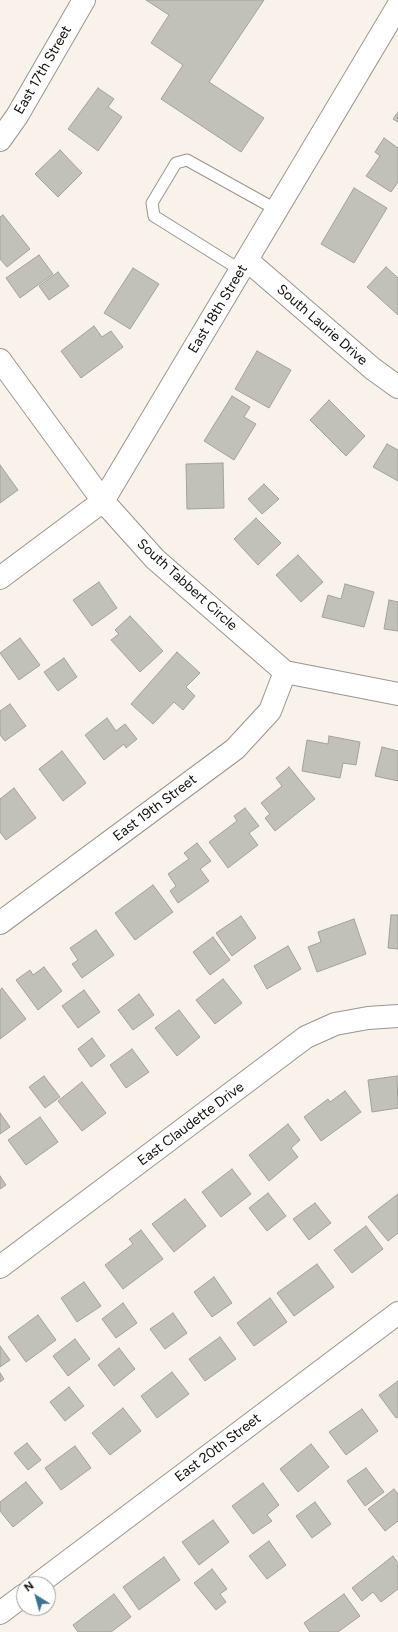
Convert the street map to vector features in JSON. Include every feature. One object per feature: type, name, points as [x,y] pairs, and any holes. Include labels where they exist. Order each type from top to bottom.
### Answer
[{"type":"street","name":"East 17th Street","points":[[0,140],[17,116],[84,0]]},
{"type":"street","name":"East 18th Street","points":[[0,578],[103,501],[245,266],[398,6]]},
{"type":"street","name":"South Laurie Drive","points":[[245,266],[373,369],[398,387]]},
{"type":"street","name":"South Tabbert Circle","points":[[0,360],[103,501],[155,559],[285,672],[398,694]]},
{"type":"street","name":"East 19th Street","points":[[0,923],[235,749],[270,711],[285,672]]},
{"type":"street","name":"East Claudette Drive","points":[[0,1267],[306,1037],[335,1024],[368,1018],[398,1016]]},
{"type":"street","name":"East 20th Street","points":[[49,1576],[398,1313]]},
{"type":"street","points":[[0,1613],[16,1601]]},
{"type":"lane","points":[[245,266],[154,216],[152,203],[176,163],[188,160],[277,210]]},
{"type":"building","points":[[146,0],[264,0],[209,82],[264,118],[241,152],[161,99],[183,65],[151,43],[169,15]]},
{"type":"building","points":[[98,88],[114,99],[108,107],[122,117],[98,151],[68,129]]},
{"type":"building","points":[[398,112],[398,122],[393,119]]},
{"type":"building","points":[[384,138],[398,148],[398,182],[391,192],[366,176],[380,156],[375,152]]},
{"type":"building","points":[[60,150],[82,173],[58,197],[35,174]]},
{"type":"building","points":[[354,188],[387,208],[354,263],[321,244]]},
{"type":"building","points":[[3,215],[30,249],[7,267],[0,259],[0,217]]},
{"type":"building","points":[[39,255],[53,274],[20,298],[6,278]]},
{"type":"building","points":[[386,267],[398,278],[398,315],[367,287]]},
{"type":"building","points":[[133,268],[159,284],[130,329],[104,313]]},
{"type":"building","points":[[58,272],[69,286],[49,300],[39,286]]},
{"type":"building","points":[[94,326],[102,337],[111,331],[123,347],[81,378],[61,351]]},
{"type":"building","points":[[257,351],[291,370],[269,408],[235,389]]},
{"type":"building","points":[[232,396],[250,407],[244,417],[256,424],[234,460],[204,441]]},
{"type":"building","points":[[329,400],[365,436],[346,456],[310,420]]},
{"type":"building","points":[[387,444],[398,450],[398,481],[373,467]]},
{"type":"building","points":[[223,463],[224,508],[187,509],[186,464]]},
{"type":"building","points":[[0,465],[18,490],[0,503]]},
{"type":"building","points":[[264,484],[279,499],[262,514],[248,499]]},
{"type":"building","points":[[256,518],[281,543],[258,565],[234,539]]},
{"type":"building","points":[[298,555],[323,582],[301,602],[276,575]]},
{"type":"building","points":[[99,582],[117,608],[92,626],[73,600]]},
{"type":"building","points":[[345,584],[374,592],[364,627],[322,617],[328,595],[341,599]]},
{"type":"building","points":[[389,600],[398,602],[398,631],[384,629]]},
{"type":"building","points":[[130,616],[163,651],[140,672],[111,640],[119,634],[115,630]]},
{"type":"building","points":[[20,638],[40,665],[19,680],[0,653]]},
{"type":"building","points":[[177,652],[200,673],[186,687],[195,696],[183,710],[174,702],[153,724],[131,704]]},
{"type":"building","points":[[64,658],[77,677],[58,691],[44,672]]},
{"type":"building","points":[[10,704],[26,726],[5,741],[0,735],[0,711]]},
{"type":"building","points":[[107,718],[116,731],[125,724],[137,739],[126,748],[124,744],[104,760],[85,735]]},
{"type":"building","points":[[329,736],[360,742],[356,765],[343,763],[340,778],[302,771],[307,740],[328,744]]},
{"type":"building","points":[[382,747],[398,751],[398,781],[375,776]]},
{"type":"building","points":[[62,751],[86,783],[63,801],[39,769]]},
{"type":"building","points":[[289,767],[315,799],[275,831],[265,818],[270,814],[261,803],[282,786],[276,778]]},
{"type":"building","points":[[14,788],[36,818],[6,840],[0,832],[0,799]]},
{"type":"building","points":[[245,808],[259,826],[249,833],[258,845],[228,868],[209,842],[237,821],[234,816]]},
{"type":"building","points":[[197,843],[211,861],[200,869],[209,881],[178,903],[170,891],[176,886],[168,874],[189,859],[184,853]]},
{"type":"building","points":[[153,885],[173,912],[135,940],[115,913]]},
{"type":"building","points":[[391,915],[398,915],[398,949],[388,948]]},
{"type":"building","points":[[241,916],[256,938],[232,956],[216,933]]},
{"type":"building","points":[[354,919],[366,954],[317,972],[308,947],[321,942],[318,932]]},
{"type":"building","points":[[96,930],[114,955],[82,978],[72,964],[78,960],[70,948]]},
{"type":"building","points":[[213,937],[230,960],[210,975],[193,952]]},
{"type":"building","points":[[288,946],[301,969],[267,989],[254,966]]},
{"type":"building","points":[[44,967],[62,991],[38,1010],[16,980],[30,970],[33,975]]},
{"type":"building","points":[[223,979],[242,1003],[215,1024],[196,1000]]},
{"type":"building","points":[[2,988],[26,1019],[0,1039],[0,990]]},
{"type":"building","points":[[84,990],[100,1012],[78,1028],[62,1006]]},
{"type":"building","points":[[139,994],[154,1015],[133,1030],[118,1010]]},
{"type":"building","points":[[179,1010],[200,1037],[177,1056],[155,1028]]},
{"type":"building","points":[[92,1038],[105,1056],[91,1067],[78,1049]]},
{"type":"building","points":[[132,1049],[149,1072],[126,1088],[110,1065]]},
{"type":"building","points":[[44,1076],[60,1097],[45,1108],[29,1087]]},
{"type":"building","points":[[397,1076],[398,1108],[372,1112],[368,1080]]},
{"type":"building","points":[[82,1082],[106,1113],[82,1131],[58,1101]]},
{"type":"building","points":[[345,1091],[361,1112],[321,1141],[304,1117],[328,1099],[330,1102]]},
{"type":"building","points":[[0,1113],[10,1127],[0,1134]]},
{"type":"building","points":[[40,1117],[58,1142],[26,1165],[8,1140]]},
{"type":"building","points":[[288,1124],[300,1140],[291,1148],[298,1157],[269,1181],[249,1155]]},
{"type":"building","points":[[232,1169],[251,1194],[221,1217],[202,1192]]},
{"type":"building","points":[[0,1176],[6,1185],[0,1189]]},
{"type":"building","points":[[268,1193],[286,1216],[267,1231],[249,1208]]},
{"type":"building","points":[[398,1194],[398,1233],[388,1241],[368,1217]]},
{"type":"building","points":[[185,1199],[206,1226],[174,1252],[152,1224]]},
{"type":"building","points":[[315,1203],[331,1223],[309,1240],[293,1219]]},
{"type":"building","points":[[366,1226],[383,1249],[352,1273],[334,1250]]},
{"type":"building","points":[[141,1230],[163,1259],[123,1289],[105,1265],[133,1244],[129,1239]]},
{"type":"building","points":[[317,1264],[334,1287],[294,1316],[277,1293]]},
{"type":"building","points":[[214,1277],[232,1303],[212,1317],[194,1292]]},
{"type":"building","points":[[84,1282],[101,1306],[77,1322],[61,1298]]},
{"type":"building","points":[[270,1298],[287,1322],[254,1346],[237,1323]]},
{"type":"building","points":[[123,1303],[137,1323],[116,1338],[102,1319]]},
{"type":"building","points":[[173,1313],[187,1333],[165,1349],[150,1329]]},
{"type":"building","points":[[38,1315],[56,1340],[26,1362],[8,1337]]},
{"type":"building","points":[[220,1337],[236,1359],[205,1381],[189,1359]]},
{"type":"building","points":[[75,1339],[90,1359],[68,1376],[53,1356]]},
{"type":"building","points":[[0,1346],[10,1360],[0,1367]]},
{"type":"building","points":[[119,1348],[135,1369],[114,1386],[98,1365]]},
{"type":"building","points":[[172,1372],[189,1394],[157,1418],[141,1396]]},
{"type":"building","points":[[0,1373],[4,1379],[0,1382]]},
{"type":"building","points":[[398,1381],[398,1417],[396,1418],[379,1395]]},
{"type":"building","points":[[69,1387],[84,1406],[65,1421],[50,1402]]},
{"type":"building","points":[[123,1408],[141,1431],[110,1455],[92,1433]]},
{"type":"building","points":[[362,1409],[378,1431],[346,1455],[329,1432]]},
{"type":"building","points":[[27,1443],[41,1460],[28,1470],[14,1453]]},
{"type":"building","points":[[311,1444],[329,1467],[298,1492],[280,1469]]},
{"type":"building","points":[[75,1446],[91,1468],[61,1490],[45,1468]]},
{"type":"building","points":[[366,1468],[384,1492],[365,1506],[347,1481]]},
{"type":"building","points":[[26,1482],[43,1503],[13,1527],[0,1511],[0,1502]]},
{"type":"building","points":[[263,1483],[279,1505],[267,1515],[272,1521],[253,1534],[232,1506]]},
{"type":"building","points":[[394,1489],[398,1494],[398,1521],[385,1531],[368,1509]]},
{"type":"building","points":[[315,1502],[331,1524],[312,1538],[296,1516]]},
{"type":"building","points":[[213,1520],[229,1542],[199,1565],[182,1542]]},
{"type":"building","points":[[269,1541],[286,1565],[267,1579],[249,1556]]},
{"type":"building","points":[[393,1556],[398,1563],[398,1589],[381,1602],[373,1592],[362,1601],[352,1588]]},
{"type":"building","points":[[164,1557],[180,1580],[139,1610],[123,1587]]},
{"type":"building","points":[[212,1569],[227,1589],[220,1594],[226,1602],[216,1610],[194,1583]]},
{"type":"building","points":[[114,1594],[131,1617],[111,1632],[78,1632],[73,1625]]},
{"type":"building","points":[[344,1594],[360,1616],[338,1632],[310,1632],[304,1623]]}]
